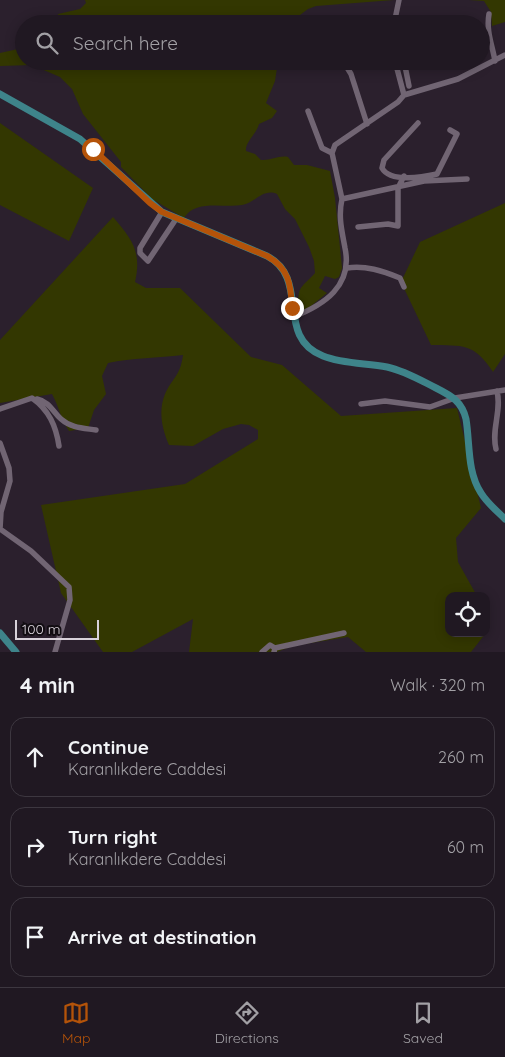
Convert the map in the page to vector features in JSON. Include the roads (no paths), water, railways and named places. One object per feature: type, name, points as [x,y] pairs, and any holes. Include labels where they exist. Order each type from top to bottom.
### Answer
[{"type":"main road","points":[[0,94],[80,139],[162,212],[267,256],[280,264],[290,283],[293,317],[301,339],[313,351],[322,356],[404,372],[455,398],[464,411],[472,471],[477,486],[484,498],[505,519]]},
{"type":"main road","points":[[0,633],[16,652]]},
{"type":"street","points":[[396,15],[399,0]]},
{"type":"street","points":[[490,39],[495,61]]},
{"type":"street","points":[[490,63],[505,55]]},
{"type":"street","points":[[349,70],[367,124]]},
{"type":"street","points":[[397,70],[404,95]]},
{"type":"street","points":[[406,70],[409,86]]},
{"type":"street","points":[[293,317],[317,308],[341,285],[347,268],[339,213],[342,199],[332,153],[335,145],[398,102],[404,95],[458,79],[476,70]]},
{"type":"street","points":[[308,111],[322,148],[332,153]]},
{"type":"street","points":[[418,123],[384,160],[382,168],[384,172],[391,176],[411,178],[438,174],[457,134],[450,130]]},
{"type":"street","points":[[358,227],[388,224],[398,226],[398,188],[404,176]]},
{"type":"street","points":[[342,199],[424,181],[467,179]]},
{"type":"street","points":[[162,212],[140,248],[140,253],[148,261],[176,219]]},
{"type":"street","points":[[347,268],[382,270],[400,278],[404,287]]},
{"type":"street","points":[[361,404],[385,401],[430,406],[455,398],[505,390]]},
{"type":"street","points":[[496,449],[494,434],[499,401],[498,391]]},
{"type":"street","points":[[0,409],[32,398],[46,401],[60,419],[72,427],[96,430]]},
{"type":"street","points":[[32,398],[41,404],[51,419],[56,428],[59,446]]},
{"type":"street","points":[[0,443],[9,468],[10,481],[0,512],[0,530],[31,551],[69,587],[70,600],[55,652]]},
{"type":"street","points":[[262,652],[270,645],[274,650],[344,633]]}]
